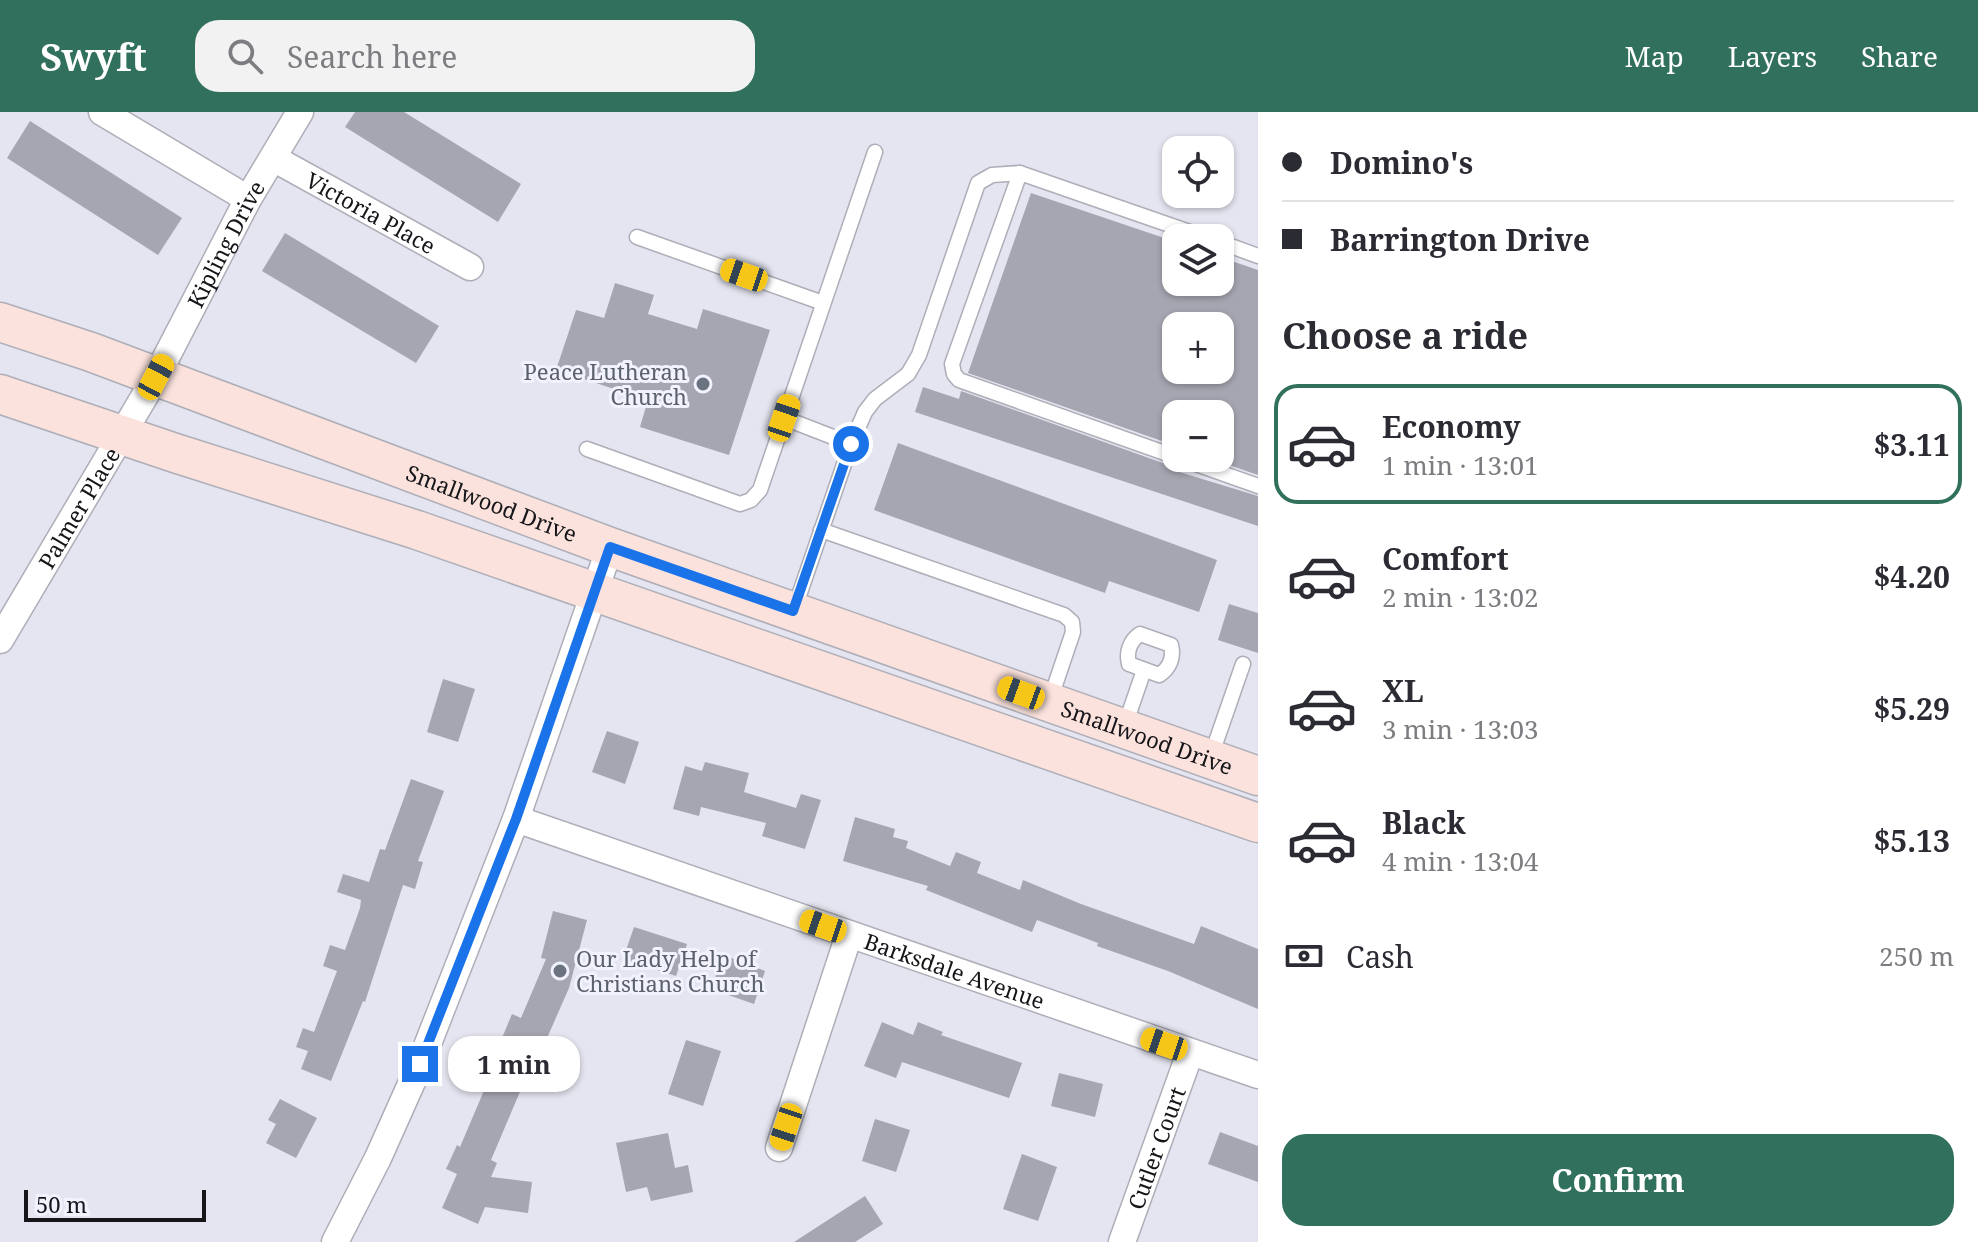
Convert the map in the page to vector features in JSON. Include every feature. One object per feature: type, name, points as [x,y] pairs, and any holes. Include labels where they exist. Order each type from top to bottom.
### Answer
[{"type":"main road","name":"Smallwood Drive","points":[[0,322],[91,352],[610,547],[1258,776]]},
{"type":"main road","name":"Smallwood Drive","points":[[0,394],[417,530],[1258,823]]},
{"type":"street","points":[[102,112],[248,199]]},
{"type":"street","name":"Kipling Drive","points":[[156,377],[248,199],[300,112]]},
{"type":"street","name":"Victoria Place","points":[[273,158],[470,267]]},
{"type":"street","name":"Palmer Place","points":[[3,627],[156,377]]},
{"type":"street","points":[[335,1242],[378,1158],[420,1064],[516,819],[610,547]]},
{"type":"street","name":"Barksdale Avenue","points":[[516,819],[1258,1075]]},
{"type":"street","points":[[779,1148],[849,935]]},
{"type":"street","name":"Cutler Court","points":[[1122,1242],[1190,1053]]},
{"type":"lane","points":[[587,449],[740,504],[751,500],[760,490],[875,152]]},
{"type":"lane","points":[[1020,173],[952,364],[954,374],[959,380],[1162,453]]},
{"type":"lane","points":[[793,611],[865,412],[875,399],[908,374],[919,355],[978,183],[992,175],[1020,173],[1167,224]]},
{"type":"lane","points":[[637,237],[823,303]]},
{"type":"lane","points":[[1234,247],[1258,256]]},
{"type":"lane","points":[[784,418],[851,444]]},
{"type":"lane","points":[[1218,472],[1258,486]]},
{"type":"lane","points":[[821,530],[1064,615],[1072,622],[1073,632],[1049,703]]},
{"type":"lane","points":[[1210,759],[1243,664]]},
{"type":"lane","points":[[1124,729],[1144,670]]},
{"type":"building","points":[[355,112],[404,112],[521,184],[498,222],[345,127]]},
{"type":"building","points":[[30,121],[182,218],[158,255],[7,158]]},
{"type":"building","points":[[1031,193],[1162,237],[1162,296],[1234,296],[1234,262],[1258,270],[1258,475],[1234,467],[1234,400],[1162,400],[1162,441],[968,373]]},
{"type":"building","points":[[285,233],[439,326],[416,363],[262,271]]},
{"type":"building","points":[[615,283],[654,295],[648,314],[697,329],[703,309],[770,330],[729,455],[640,427],[648,400],[556,370],[576,310],[604,318]]},
{"type":"building","points":[[923,387],[959,399],[961,391],[1162,463],[1162,472],[1179,472],[1258,496],[1258,526],[915,412]]},
{"type":"building","points":[[898,443],[1217,560],[1199,612],[1109,581],[1105,593],[874,510]]},
{"type":"building","points":[[1229,604],[1258,613],[1258,653],[1218,640]]},
{"type":"building","points":[[443,679],[475,689],[458,742],[427,732]]},
{"type":"building","points":[[607,731],[639,742],[625,784],[592,772]]},
{"type":"building","points":[[705,762],[749,773],[744,792],[796,808],[801,794],[821,800],[805,849],[762,836],[766,823],[701,807],[699,816],[673,809],[685,766],[702,771]]},
{"type":"building","points":[[411,779],[444,791],[418,861],[423,862],[415,889],[403,885],[365,1002],[331,1081],[301,1069],[308,1051],[296,1047],[303,1028],[314,1032],[337,971],[323,966],[330,945],[345,950],[360,908],[361,900],[337,892],[343,874],[369,882],[380,849],[385,850]]},
{"type":"building","points":[[855,817],[895,829],[893,837],[908,841],[906,848],[950,866],[956,852],[981,862],[977,873],[1020,890],[1023,880],[1194,944],[1201,926],[1258,949],[1258,1009],[1037,920],[1032,932],[926,890],[928,886],[843,861]]},
{"type":"building","points":[[553,911],[587,920],[569,988],[540,1054],[502,1038],[512,1014],[521,1018],[546,959],[541,958]]},
{"type":"building","points":[[634,927],[687,944],[676,976],[623,959]]},
{"type":"building","points":[[723,955],[765,971],[754,1004],[711,989]]},
{"type":"building","points":[[882,1022],[913,1035],[918,1022],[943,1032],[941,1035],[1022,1063],[1009,1098],[902,1062],[896,1078],[864,1066]]},
{"type":"building","points":[[686,1040],[721,1051],[703,1106],[668,1094]]},
{"type":"building","points":[[1059,1073],[1103,1084],[1095,1117],[1051,1106]]},
{"type":"building","points":[[491,1074],[522,1087],[491,1160],[497,1163],[491,1177],[532,1182],[528,1213],[485,1207],[478,1224],[442,1208],[457,1174],[446,1169],[457,1145],[460,1147]]},
{"type":"building","points":[[280,1099],[317,1118],[296,1158],[266,1143],[276,1124],[268,1120]]},
{"type":"building","points":[[875,1119],[910,1130],[896,1172],[862,1161]]},
{"type":"building","points":[[1220,1132],[1258,1146],[1258,1182],[1208,1164]]},
{"type":"building","points":[[668,1133],[675,1168],[688,1165],[693,1192],[651,1201],[647,1187],[626,1192],[616,1143]]},
{"type":"building","points":[[1022,1154],[1057,1167],[1038,1221],[1003,1209]]},
{"type":"building","points":[[865,1196],[883,1224],[855,1242],[794,1242]]},
{"type":"place","name":"Peace Lutheran Church","points":[[703,384]]},
{"type":"place","name":"Our Lady Help of Christians Church","points":[[560,971]]},
{"type":"route","points":[[420,1064],[516,819],[610,547],[793,611],[851,444]]}]
